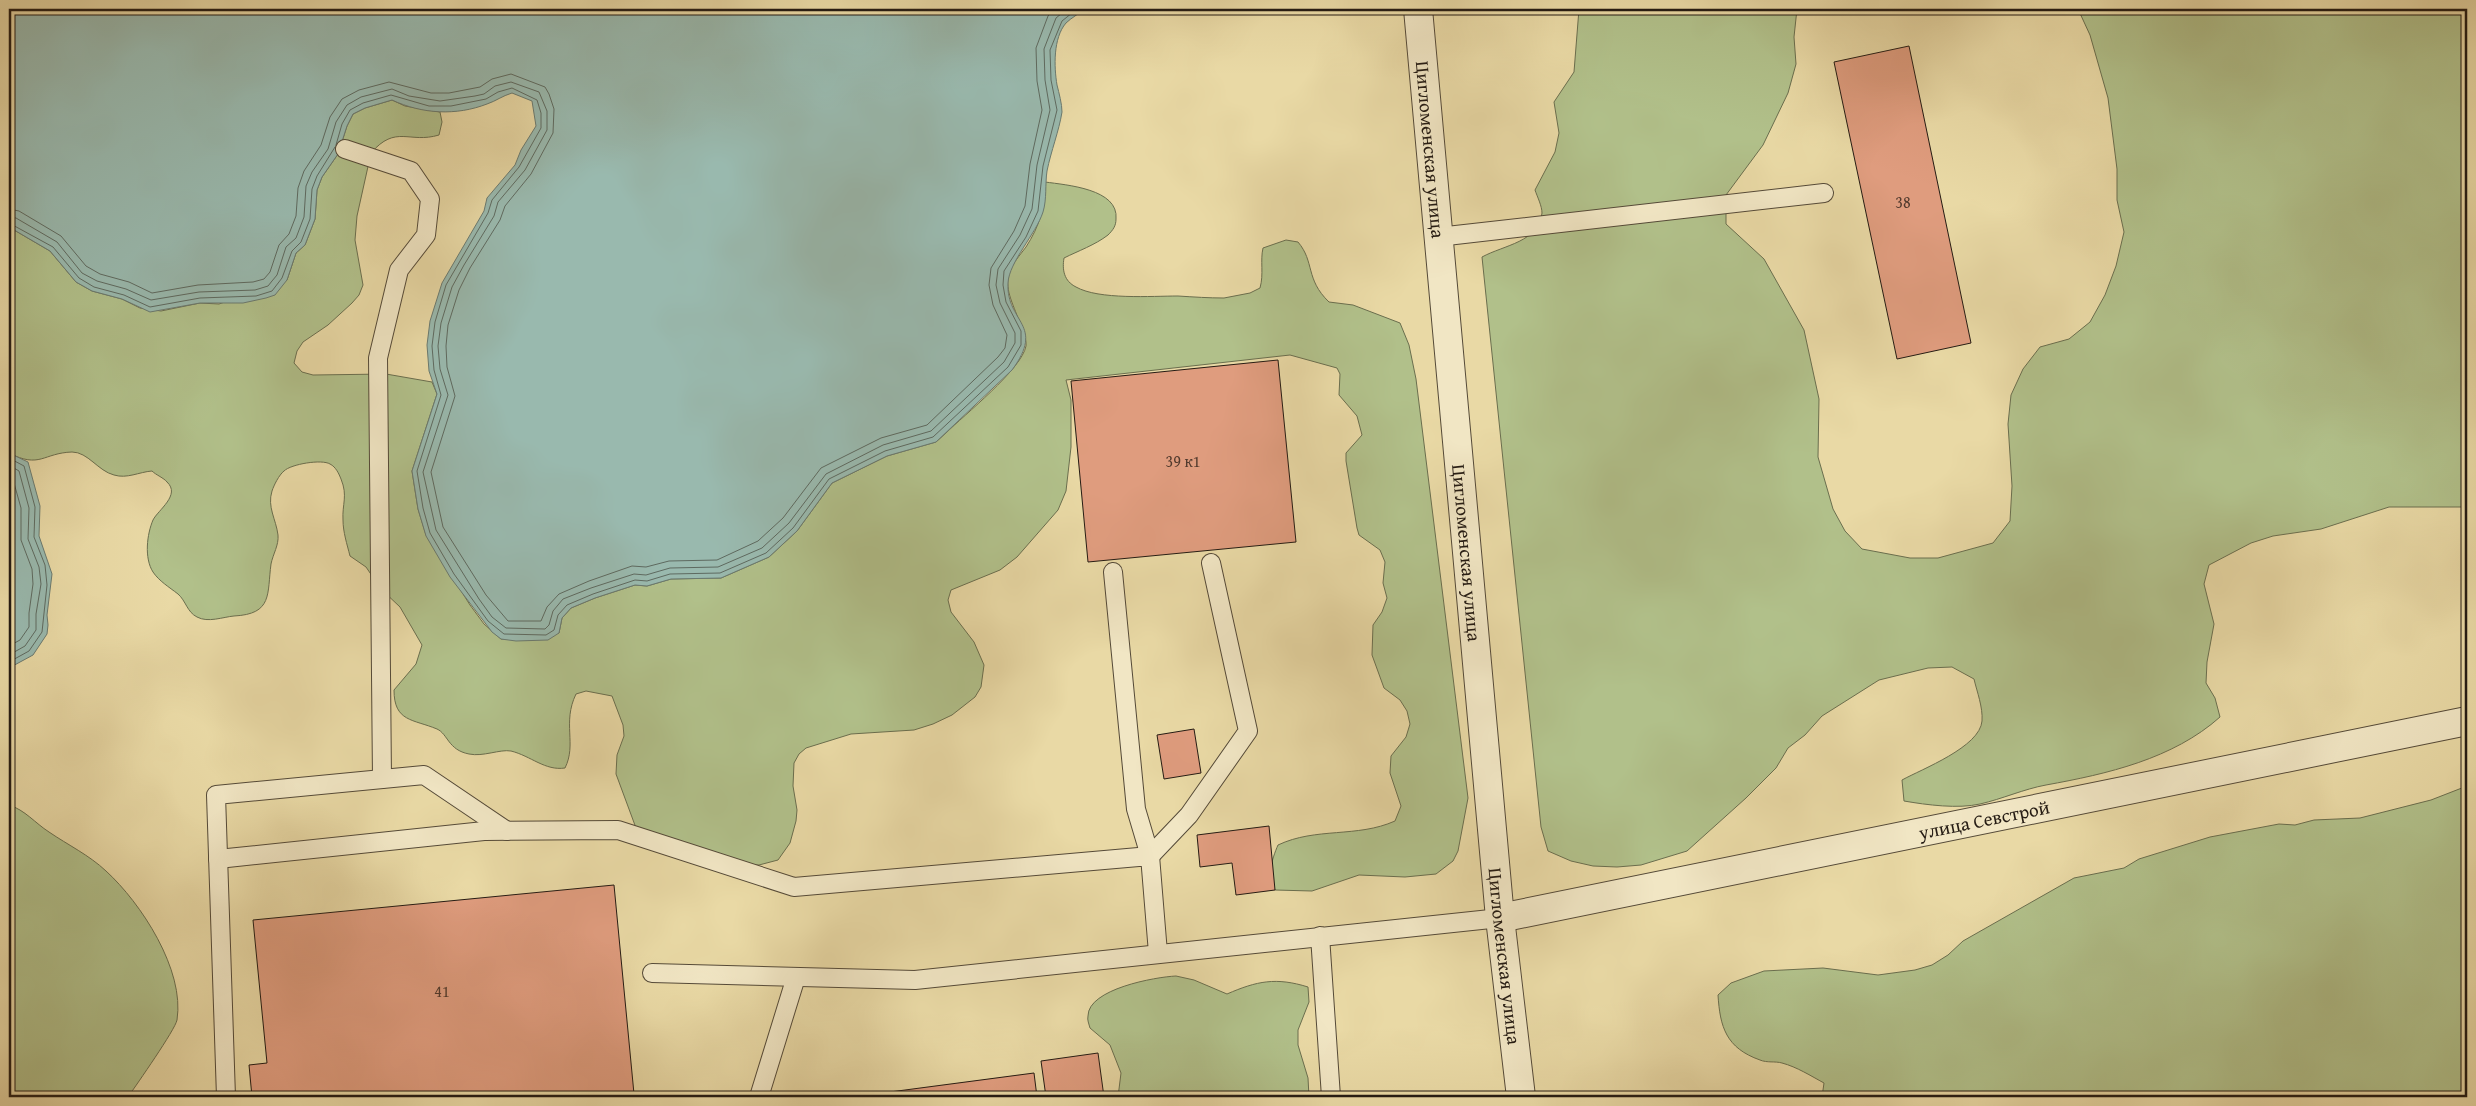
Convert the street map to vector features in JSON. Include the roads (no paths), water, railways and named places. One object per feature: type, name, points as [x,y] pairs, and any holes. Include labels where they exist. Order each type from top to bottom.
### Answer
[{"type":"street","name":"Цигломенская улица","points":[[1418,9],[1500,918],[1521,1097]]},
{"type":"street","name":"улица Севстрой","points":[[1500,918],[2467,721]]},
{"type":"lane","points":[[346,149],[411,172],[430,199],[426,234],[399,270],[378,358],[382,779]]},
{"type":"lane","points":[[1438,237],[1824,194]]},
{"type":"lane","points":[[218,859],[507,831],[618,830],[794,887],[1150,856],[1189,815],[1248,731],[1211,563]]},
{"type":"lane","points":[[1113,572],[1136,809],[1150,856],[1158,953]]},
{"type":"lane","points":[[226,1097],[216,795],[424,775],[507,831]]},
{"type":"lane","points":[[652,973],[914,980],[1500,918]]},
{"type":"lane","points":[[1320,936],[1331,1097]]},
{"type":"lane","points":[[759,1097],[796,977]]},
{"type":"water","points":[[9,9],[1084,9],[1066,23],[1059,36],[1055,70],[1062,112],[1047,171],[1043,212],[1040,221],[1013,266],[1008,283],[1009,296],[1025,333],[1022,355],[1012,370],[936,442],[887,456],[832,483],[797,531],[769,557],[721,578],[671,579],[647,586],[635,585],[595,598],[571,608],[562,618],[559,633],[548,640],[516,641],[501,639],[492,632],[450,577],[426,536],[418,509],[412,471],[437,394],[429,371],[427,345],[430,321],[442,283],[484,211],[487,198],[515,165],[521,150],[536,126],[532,101],[512,93],[475,108],[439,112],[403,105],[392,100],[365,108],[353,114],[338,154],[322,177],[317,190],[315,219],[305,245],[296,253],[287,280],[275,295],[243,303],[200,303],[150,312],[122,299],[92,291],[76,282],[50,251],[9,227]]},
{"type":"water","points":[[9,453],[28,462],[40,506],[39,536],[52,574],[47,615],[47,634],[33,655],[9,668]]}]
